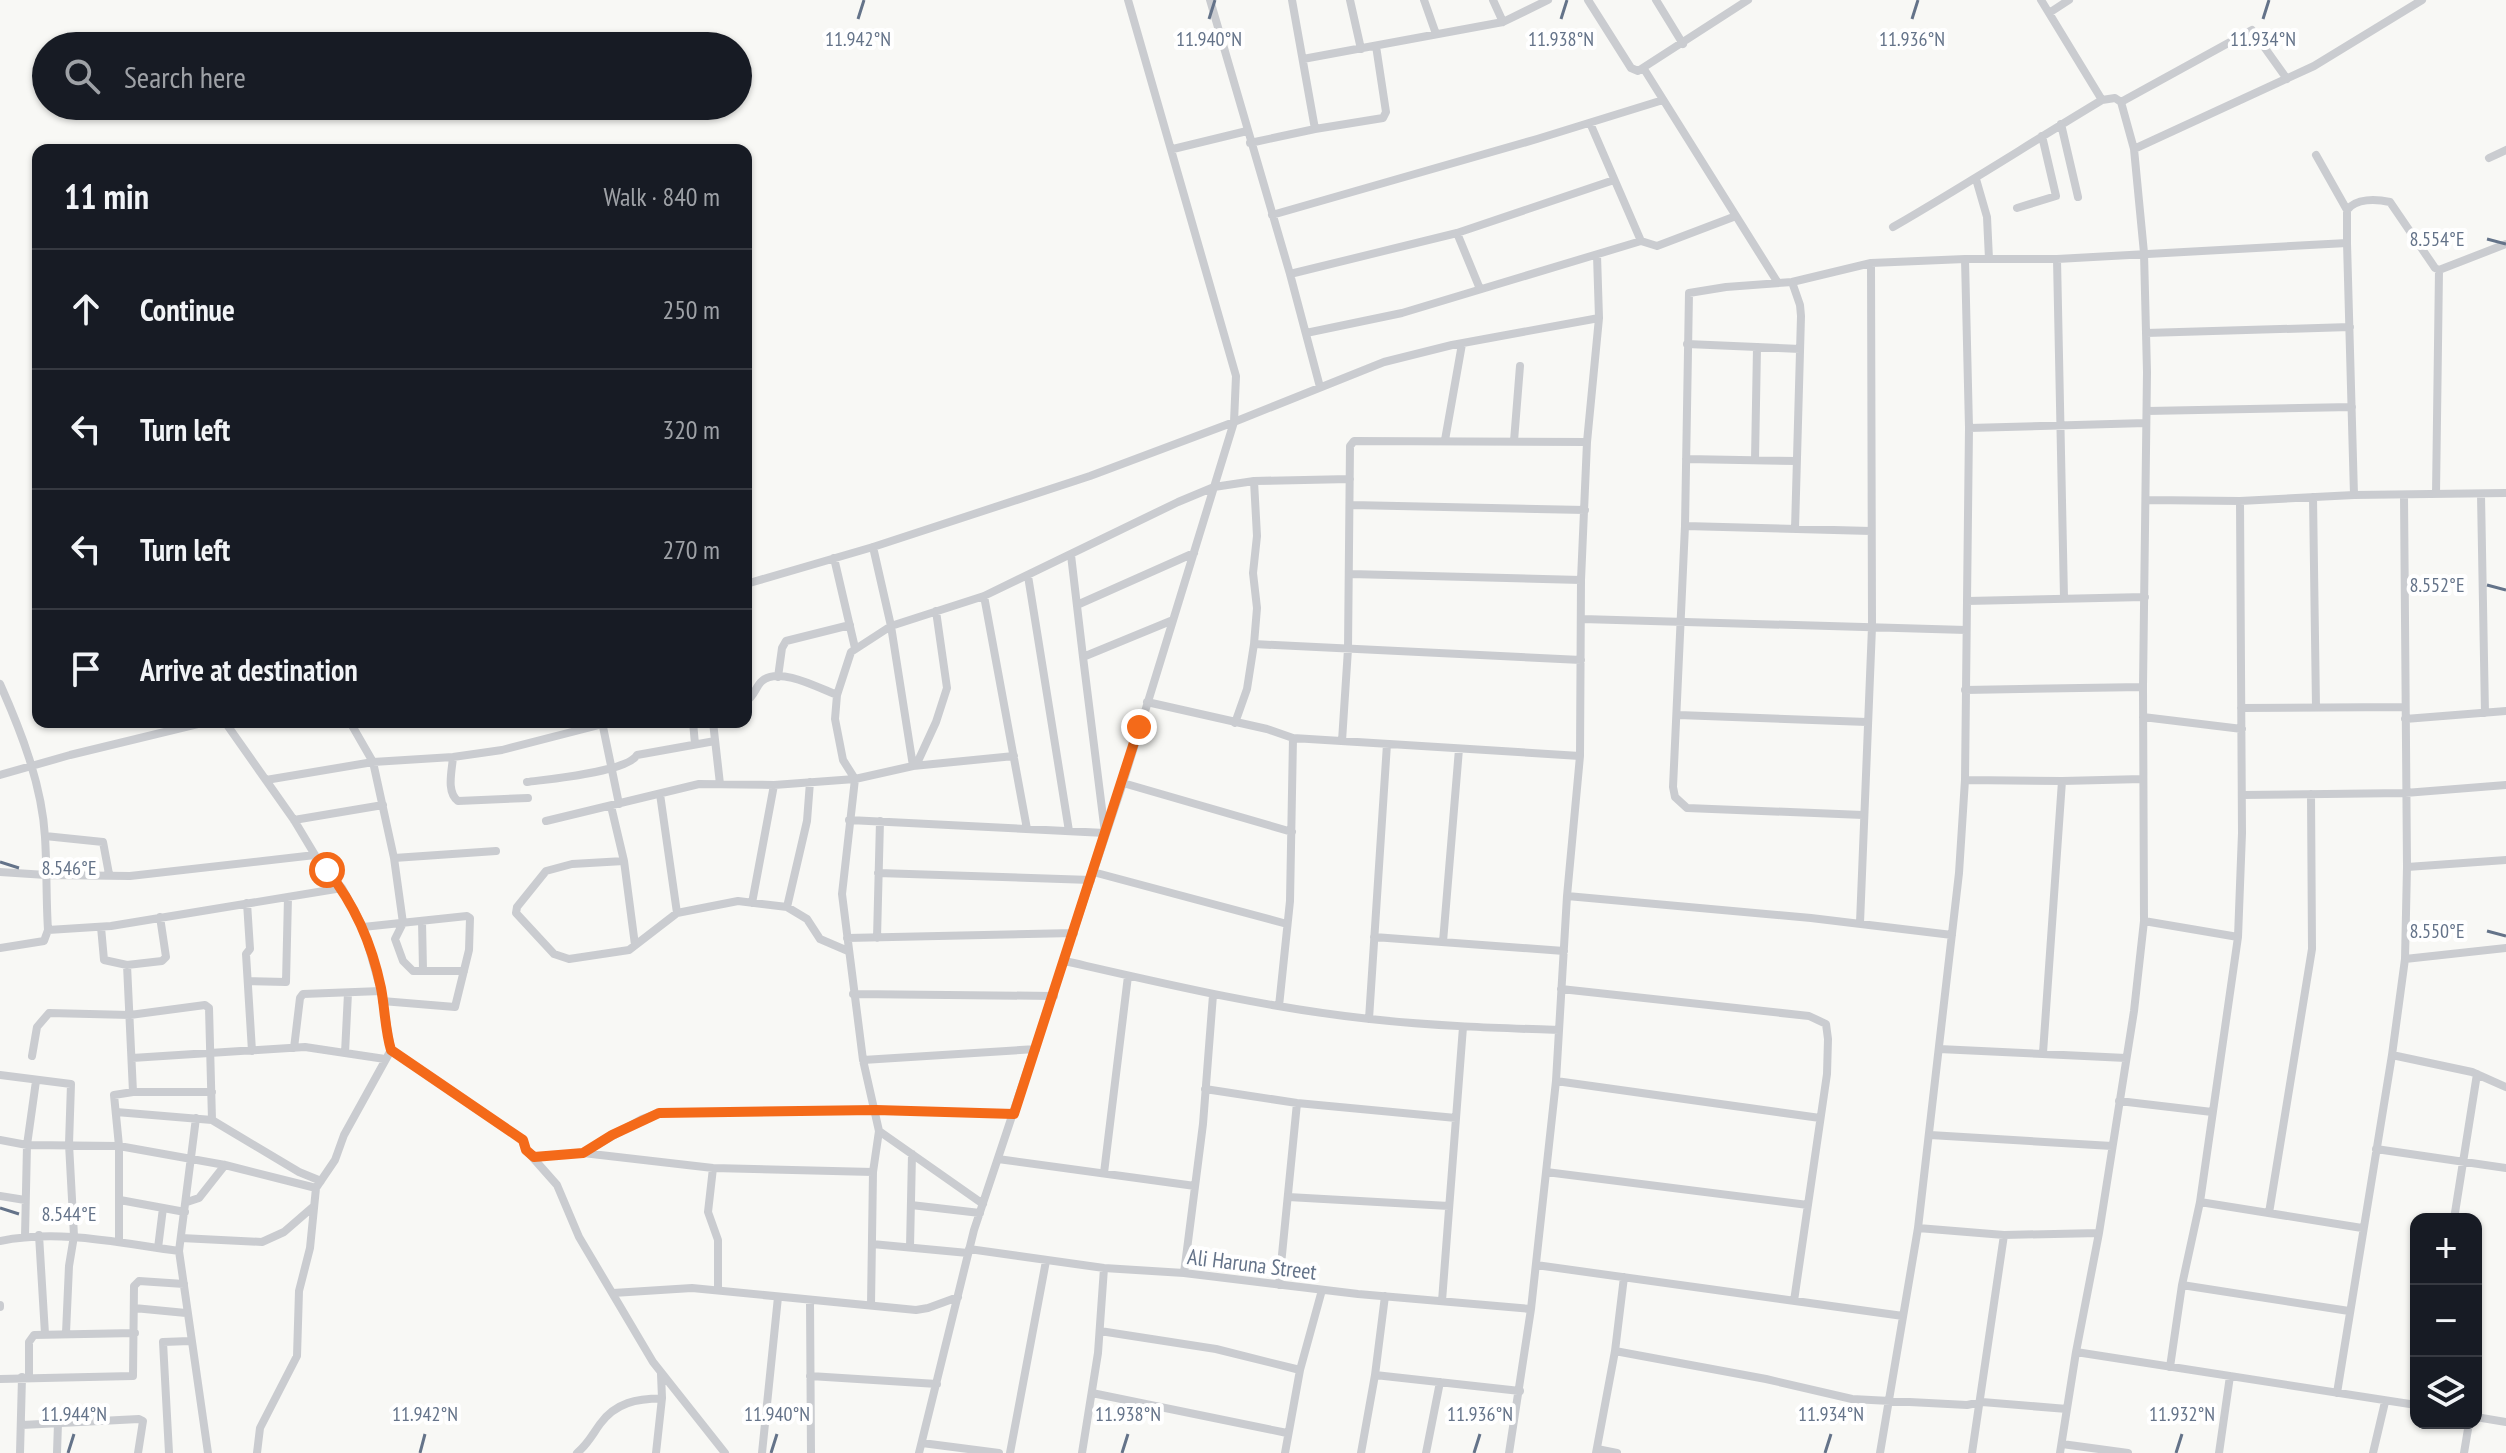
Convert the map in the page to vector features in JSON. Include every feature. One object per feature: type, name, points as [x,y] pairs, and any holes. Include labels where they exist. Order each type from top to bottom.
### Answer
[{"type":"street","points":[[919,1453],[981,1209],[1123,783],[1234,422],[1236,376],[1128,0]]},
{"type":"street","points":[[1210,0],[1320,387]]},
{"type":"street","points":[[1292,0],[1315,129]]},
{"type":"street","points":[[1350,0],[1361,49]]},
{"type":"street","points":[[1424,0],[1436,34]]},
{"type":"street","points":[[1493,0],[1503,22]]},
{"type":"street","points":[[1303,59],[1503,22],[1548,0]]},
{"type":"street","points":[[1588,0],[1631,68],[1638,71],[1748,0]]},
{"type":"street","points":[[1656,0],[1683,44]]},
{"type":"street","points":[[2041,0],[2102,100]]},
{"type":"street","points":[[2049,13],[2069,0]]},
{"type":"street","points":[[2134,149],[2314,66],[2422,0]]},
{"type":"street","points":[[2121,102],[2252,30],[2287,79]]},
{"type":"street","points":[[1250,143],[1386,116],[1376,46]]},
{"type":"street","points":[[1644,69],[1778,283]]},
{"type":"street","points":[[1893,227],[2102,100],[2115,98],[2121,102],[2134,149],[2144,253],[2147,411],[2144,921],[2134,1011],[2061,1448],[2128,1453]]},
{"type":"street","points":[[1272,215],[1663,100]]},
{"type":"street","points":[[1590,123],[1641,241]]},
{"type":"street","points":[[2061,124],[2078,197]]},
{"type":"street","points":[[1173,149],[1247,131]]},
{"type":"street","points":[[2017,208],[2056,196],[2042,136]]},
{"type":"street","points":[[2489,158],[2506,150]]},
{"type":"street","points":[[2316,155],[2347,210],[2354,495]]},
{"type":"street","points":[[1976,179],[1987,217],[1989,259]]},
{"type":"street","points":[[1290,274],[1457,233],[1614,180]]},
{"type":"street","points":[[2347,210],[2354,203],[2362,201],[2390,202],[2439,270]]},
{"type":"street","points":[[1306,333],[1402,313],[1641,241],[1657,246],[1736,216]]},
{"type":"street","points":[[1457,233],[1480,289]]},
{"type":"street","points":[[1863,815],[1687,808],[1675,797],[1685,526],[1689,293],[1792,282],[1871,263],[2057,259],[2347,243]]},
{"type":"street","points":[[2439,270],[2506,244]]},
{"type":"street","points":[[1509,1453],[1531,1309],[1556,1081],[1567,896],[1580,756],[1581,580],[1587,442],[1599,318],[1597,255]]},
{"type":"street","points":[[1880,1453],[1918,1228],[1930,1135],[1965,780],[1969,428],[1965,259]]},
{"type":"street","points":[[2057,259],[2064,598]]},
{"type":"street","points":[[1860,923],[1872,627],[1871,263]]},
{"type":"street","points":[[2436,494],[2439,270]]},
{"type":"street","points":[[1792,282],[1800,305],[1795,529]]},
{"type":"street","points":[[752,582],[873,547],[1090,476],[1384,362],[1599,318]]},
{"type":"street","points":[[2146,333],[2350,327]]},
{"type":"street","points":[[1445,440],[1462,344]]},
{"type":"street","points":[[1687,344],[1800,349]]},
{"type":"street","points":[[1755,460],[1757,347]]},
{"type":"street","points":[[1514,441],[1520,366]]},
{"type":"street","points":[[2147,411],[2352,407]]},
{"type":"street","points":[[1969,428],[2146,423]]},
{"type":"street","points":[[1342,741],[1348,649],[1350,446],[1354,441],[1587,442]]},
{"type":"street","points":[[1686,459],[1796,461]]},
{"type":"street","points":[[855,779],[846,769],[837,737],[837,695],[848,658],[855,648],[891,626],[984,596],[1214,487],[1254,481],[1350,479]]},
{"type":"street","points":[[1235,723],[1247,689],[1257,608],[1253,573],[1257,536],[1254,481]]},
{"type":"street","points":[[2147,500],[2240,501],[2354,495],[2506,493]]},
{"type":"street","points":[[2337,1393],[2405,959],[2404,495]]},
{"type":"street","points":[[2481,495],[2485,713]]},
{"type":"street","points":[[2313,497],[2316,707]]},
{"type":"street","points":[[2170,1367],[2182,1285],[2200,1202],[2238,937],[2242,795],[2240,501]]},
{"type":"street","points":[[1351,505],[1585,510]]},
{"type":"street","points":[[1685,526],[1871,531]]},
{"type":"street","points":[[873,547],[891,626],[913,766]]},
{"type":"street","points":[[1077,605],[1194,553]]},
{"type":"street","points":[[1071,555],[1105,833]]},
{"type":"street","points":[[834,558],[855,648]]},
{"type":"street","points":[[1350,574],[1581,580]]},
{"type":"street","points":[[1028,576],[1069,831]]},
{"type":"street","points":[[984,596],[1027,829]]},
{"type":"street","points":[[1967,601],[2145,597]]},
{"type":"street","points":[[913,766],[936,722],[947,688],[936,611]]},
{"type":"street","points":[[1582,619],[1966,630]]},
{"type":"street","points":[[1083,657],[1173,620]]},
{"type":"street","points":[[778,677],[786,641],[850,625]]},
{"type":"street","points":[[1254,644],[1581,660]]},
{"type":"street","points":[[752,697],[761,682],[778,677],[796,678],[837,695]]},
{"type":"street","points":[[0,684],[31,766],[45,836],[48,930],[44,941],[0,948]]},
{"type":"street","points":[[1965,690],[2143,687]]},
{"type":"street","points":[[1147,702],[1293,738],[1580,756]]},
{"type":"street","points":[[2241,708],[2405,707]]},
{"type":"street","points":[[2405,719],[2506,711]]},
{"type":"street","points":[[1678,715],[1867,722]]},
{"type":"street","points":[[2143,717],[2242,729]]},
{"type":"street","points":[[0,775],[182,728]]},
{"type":"street","points":[[229,728],[315,855],[342,888],[363,927],[382,996],[391,1050],[344,1135],[335,1160],[318,1185],[310,1248],[299,1291],[297,1356],[260,1428],[257,1453]]},
{"type":"street","points":[[353,728],[373,762],[394,858],[403,923],[395,939],[399,954],[413,971],[464,971]]},
{"type":"street","points":[[266,780],[373,762],[453,757],[507,748],[584,728]]},
{"type":"street","points":[[604,728],[635,945]]},
{"type":"street","points":[[694,728],[695,744]]},
{"type":"street","points":[[714,728],[720,784]]},
{"type":"street","points":[[1279,1006],[1292,832],[1293,738]]},
{"type":"street","points":[[527,782],[612,768],[634,760],[637,755],[715,741]]},
{"type":"street","points":[[1369,1019],[1387,744]]},
{"type":"street","points":[[1443,942],[1459,749]]},
{"type":"street","points":[[546,821],[699,784],[774,785],[855,779],[913,766],[1014,756]]},
{"type":"street","points":[[453,757],[451,793],[458,801],[528,798]]},
{"type":"street","points":[[855,779],[842,894],[863,1060],[879,1131],[873,1172],[871,1305]]},
{"type":"street","points":[[1965,780],[2143,779]]},
{"type":"street","points":[[2043,1053],[2062,781]]},
{"type":"street","points":[[787,907],[807,821],[810,782]]},
{"type":"street","points":[[1123,783],[1292,832]]},
{"type":"street","points":[[752,903],[774,785]]},
{"type":"street","points":[[2242,795],[2405,793],[2506,785]]},
{"type":"street","points":[[660,794],[677,913]]},
{"type":"street","points":[[2269,1213],[2312,949],[2311,794]]},
{"type":"street","points":[[294,820],[383,805]]},
{"type":"street","points":[[849,820],[1105,833]]},
{"type":"street","points":[[877,938],[880,821]]},
{"type":"street","points":[[45,836],[103,842],[109,874]]},
{"type":"street","points":[[394,858],[496,851]]},
{"type":"street","points":[[0,872],[130,876],[315,855]]},
{"type":"street","points":[[2407,867],[2506,860]]},
{"type":"street","points":[[624,861],[572,864],[546,871],[516,910],[554,954],[562,958],[622,953],[677,913],[738,901],[787,907],[807,919],[820,939],[848,951]]},
{"type":"street","points":[[878,873],[1092,876],[1287,924]]},
{"type":"street","points":[[48,930],[101,927],[342,888]]},
{"type":"street","points":[[1567,896],[1860,923],[1952,935]]},
{"type":"street","points":[[248,981],[286,982],[288,897]]},
{"type":"street","points":[[247,903],[250,948],[246,954],[252,1051]]},
{"type":"street","points":[[101,927],[102,958],[127,965],[165,960],[160,917]]},
{"type":"street","points":[[294,1048],[301,995],[348,993],[455,1007],[470,944],[470,918],[363,927]]},
{"type":"street","points":[[422,921],[423,970]]},
{"type":"street","points":[[2144,921],[2238,937]]},
{"type":"street","points":[[847,938],[1074,933]]},
{"type":"street","points":[[1374,937],[1564,951]]},
{"type":"street","points":[[2405,959],[2506,948]]},
{"type":"street","points":[[1065,961],[1213,995],[1369,1019],[1463,1027],[1559,1030]]},
{"type":"street","points":[[127,965],[133,1092]]},
{"type":"street","points":[[1104,1173],[1128,976]]},
{"type":"street","points":[[1561,989],[1809,1016],[1827,1027],[1820,1118],[1794,1301]]},
{"type":"street","points":[[345,1053],[348,993]]},
{"type":"street","points":[[853,994],[1054,996]]},
{"type":"street","points":[[1184,1273],[1213,995]]},
{"type":"street","points":[[32,1056],[37,1027],[49,1013],[130,1015],[205,1005],[209,1008],[212,1120]]},
{"type":"street","points":[[1442,1301],[1463,1027]]},
{"type":"street","points":[[132,1058],[294,1048],[385,1059]]},
{"type":"street","points":[[863,1060],[1036,1049]]},
{"type":"street","points":[[1939,1049],[2126,1058]]},
{"type":"street","points":[[391,1050],[523,1140],[526,1150],[557,1185],[579,1237],[661,1373],[725,1453]]},
{"type":"street","points":[[2392,1055],[2477,1074],[2506,1087]]},
{"type":"street","points":[[2455,1213],[2477,1074]]},
{"type":"street","points":[[0,1075],[71,1084],[69,1144],[74,1236],[69,1266],[66,1333]]},
{"type":"street","points":[[25,1236],[27,1145],[36,1081]]},
{"type":"street","points":[[1556,1081],[1820,1118]]},
{"type":"street","points":[[1205,1089],[1297,1103],[1456,1118]]},
{"type":"street","points":[[119,1241],[119,1146],[115,1093],[212,1092]]},
{"type":"street","points":[[2119,1101],[2212,1112]]},
{"type":"street","points":[[1279,1285],[1297,1103]]},
{"type":"street","points":[[583,1153],[612,1135],[659,1113],[876,1110],[1014,1114]]},
{"type":"street","points":[[116,1112],[212,1120],[318,1185]]},
{"type":"street","points":[[196,1118],[179,1251],[208,1453]]},
{"type":"street","points":[[879,1131],[981,1209]]},
{"type":"street","points":[[1930,1135],[2112,1146]]},
{"type":"street","points":[[0,1140],[27,1145],[119,1146],[318,1185]]},
{"type":"street","points":[[2376,1149],[2506,1168]]},
{"type":"street","points":[[534,1157],[583,1153],[713,1168],[873,1172]]},
{"type":"street","points":[[910,1247],[912,1154]]},
{"type":"street","points":[[998,1159],[1195,1186]]},
{"type":"street","points":[[120,1200],[163,1208],[186,1207],[199,1198],[225,1165]]},
{"type":"street","points":[[713,1168],[708,1212],[718,1240],[718,1290]]},
{"type":"street","points":[[1546,1172],[1808,1205]]},
{"type":"street","points":[[0,1196],[25,1200]]},
{"type":"street","points":[[1288,1197],[1449,1206]]},
{"type":"street","points":[[2200,1202],[2362,1228]]},
{"type":"street","points":[[911,1205],[981,1209]]},
{"type":"street","points":[[181,1238],[262,1242],[284,1232],[314,1206]]},
{"type":"street","points":[[158,1248],[163,1208]]},
{"type":"street","points":[[1918,1228],[2004,1235],[2099,1233]]},
{"type":"street","points":[[39,1235],[45,1334]]},
{"type":"street","points":[[0,1241],[39,1235],[74,1236],[179,1251]]},
{"type":"street","points":[[1972,1453],[1982,1402],[2004,1235]]},
{"type":"street","name":"Ali Haruna Street","points":[[872,1244],[969,1251],[1104,1268],[1184,1273],[1322,1290],[1531,1309]]},
{"type":"street","points":[[1010,1453],[1046,1261]]},
{"type":"street","points":[[1536,1265],[1903,1316]]},
{"type":"street","points":[[1082,1453],[1100,1331],[1104,1268]]},
{"type":"street","points":[[1617,1453],[1596,1451],[1615,1351],[1624,1277]]},
{"type":"street","points":[[0,1379],[133,1376],[136,1282],[184,1284]]},
{"type":"street","points":[[2182,1285],[2349,1311]]},
{"type":"street","points":[[613,1293],[679,1288],[718,1290],[916,1310],[958,1297]]},
{"type":"street","points":[[1285,1453],[1300,1370],[1322,1290]]},
{"type":"street","points":[[1361,1453],[1385,1296]]},
{"type":"street","points":[[762,1453],[778,1297]]},
{"type":"street","points":[[810,1301],[811,1453]]},
{"type":"street","points":[[134,1308],[186,1313]]},
{"type":"street","points":[[1100,1331],[1216,1349],[1300,1370]]},
{"type":"street","points":[[20,1453],[30,1338],[34,1335],[66,1333],[135,1333]]},
{"type":"street","points":[[169,1453],[163,1342],[190,1341]]},
{"type":"street","points":[[1615,1351],[1766,1379],[1852,1399],[1967,1405],[1982,1402],[2067,1409]]},
{"type":"street","points":[[2076,1352],[2410,1404]]},
{"type":"street","points":[[656,1453],[662,1398],[661,1373]]},
{"type":"street","points":[[1375,1375],[1520,1391]]},
{"type":"street","points":[[810,1376],[937,1384]]},
{"type":"street","points":[[2219,1453],[2230,1376]]},
{"type":"street","points":[[1426,1453],[1440,1382]]},
{"type":"street","points":[[1092,1393],[1287,1433]]},
{"type":"street","points":[[577,1453],[588,1445],[602,1421],[623,1404],[633,1400],[662,1398]]},
{"type":"street","points":[[2373,1453],[2385,1402]]},
{"type":"street","points":[[2482,1418],[2506,1421]]},
{"type":"street","points":[[22,1425],[141,1419],[143,1434],[138,1453]]},
{"type":"street","points":[[57,1453],[58,1423]]},
{"type":"street","points":[[2464,1453],[2468,1429]]},
{"type":"street","points":[[922,1443],[999,1453]]},
{"type":"route","points":[[327,870],[342,888],[369,942],[391,1050],[523,1140],[526,1150],[534,1157],[583,1153],[612,1135],[659,1113],[876,1110],[1014,1114],[1139,727]]}]
